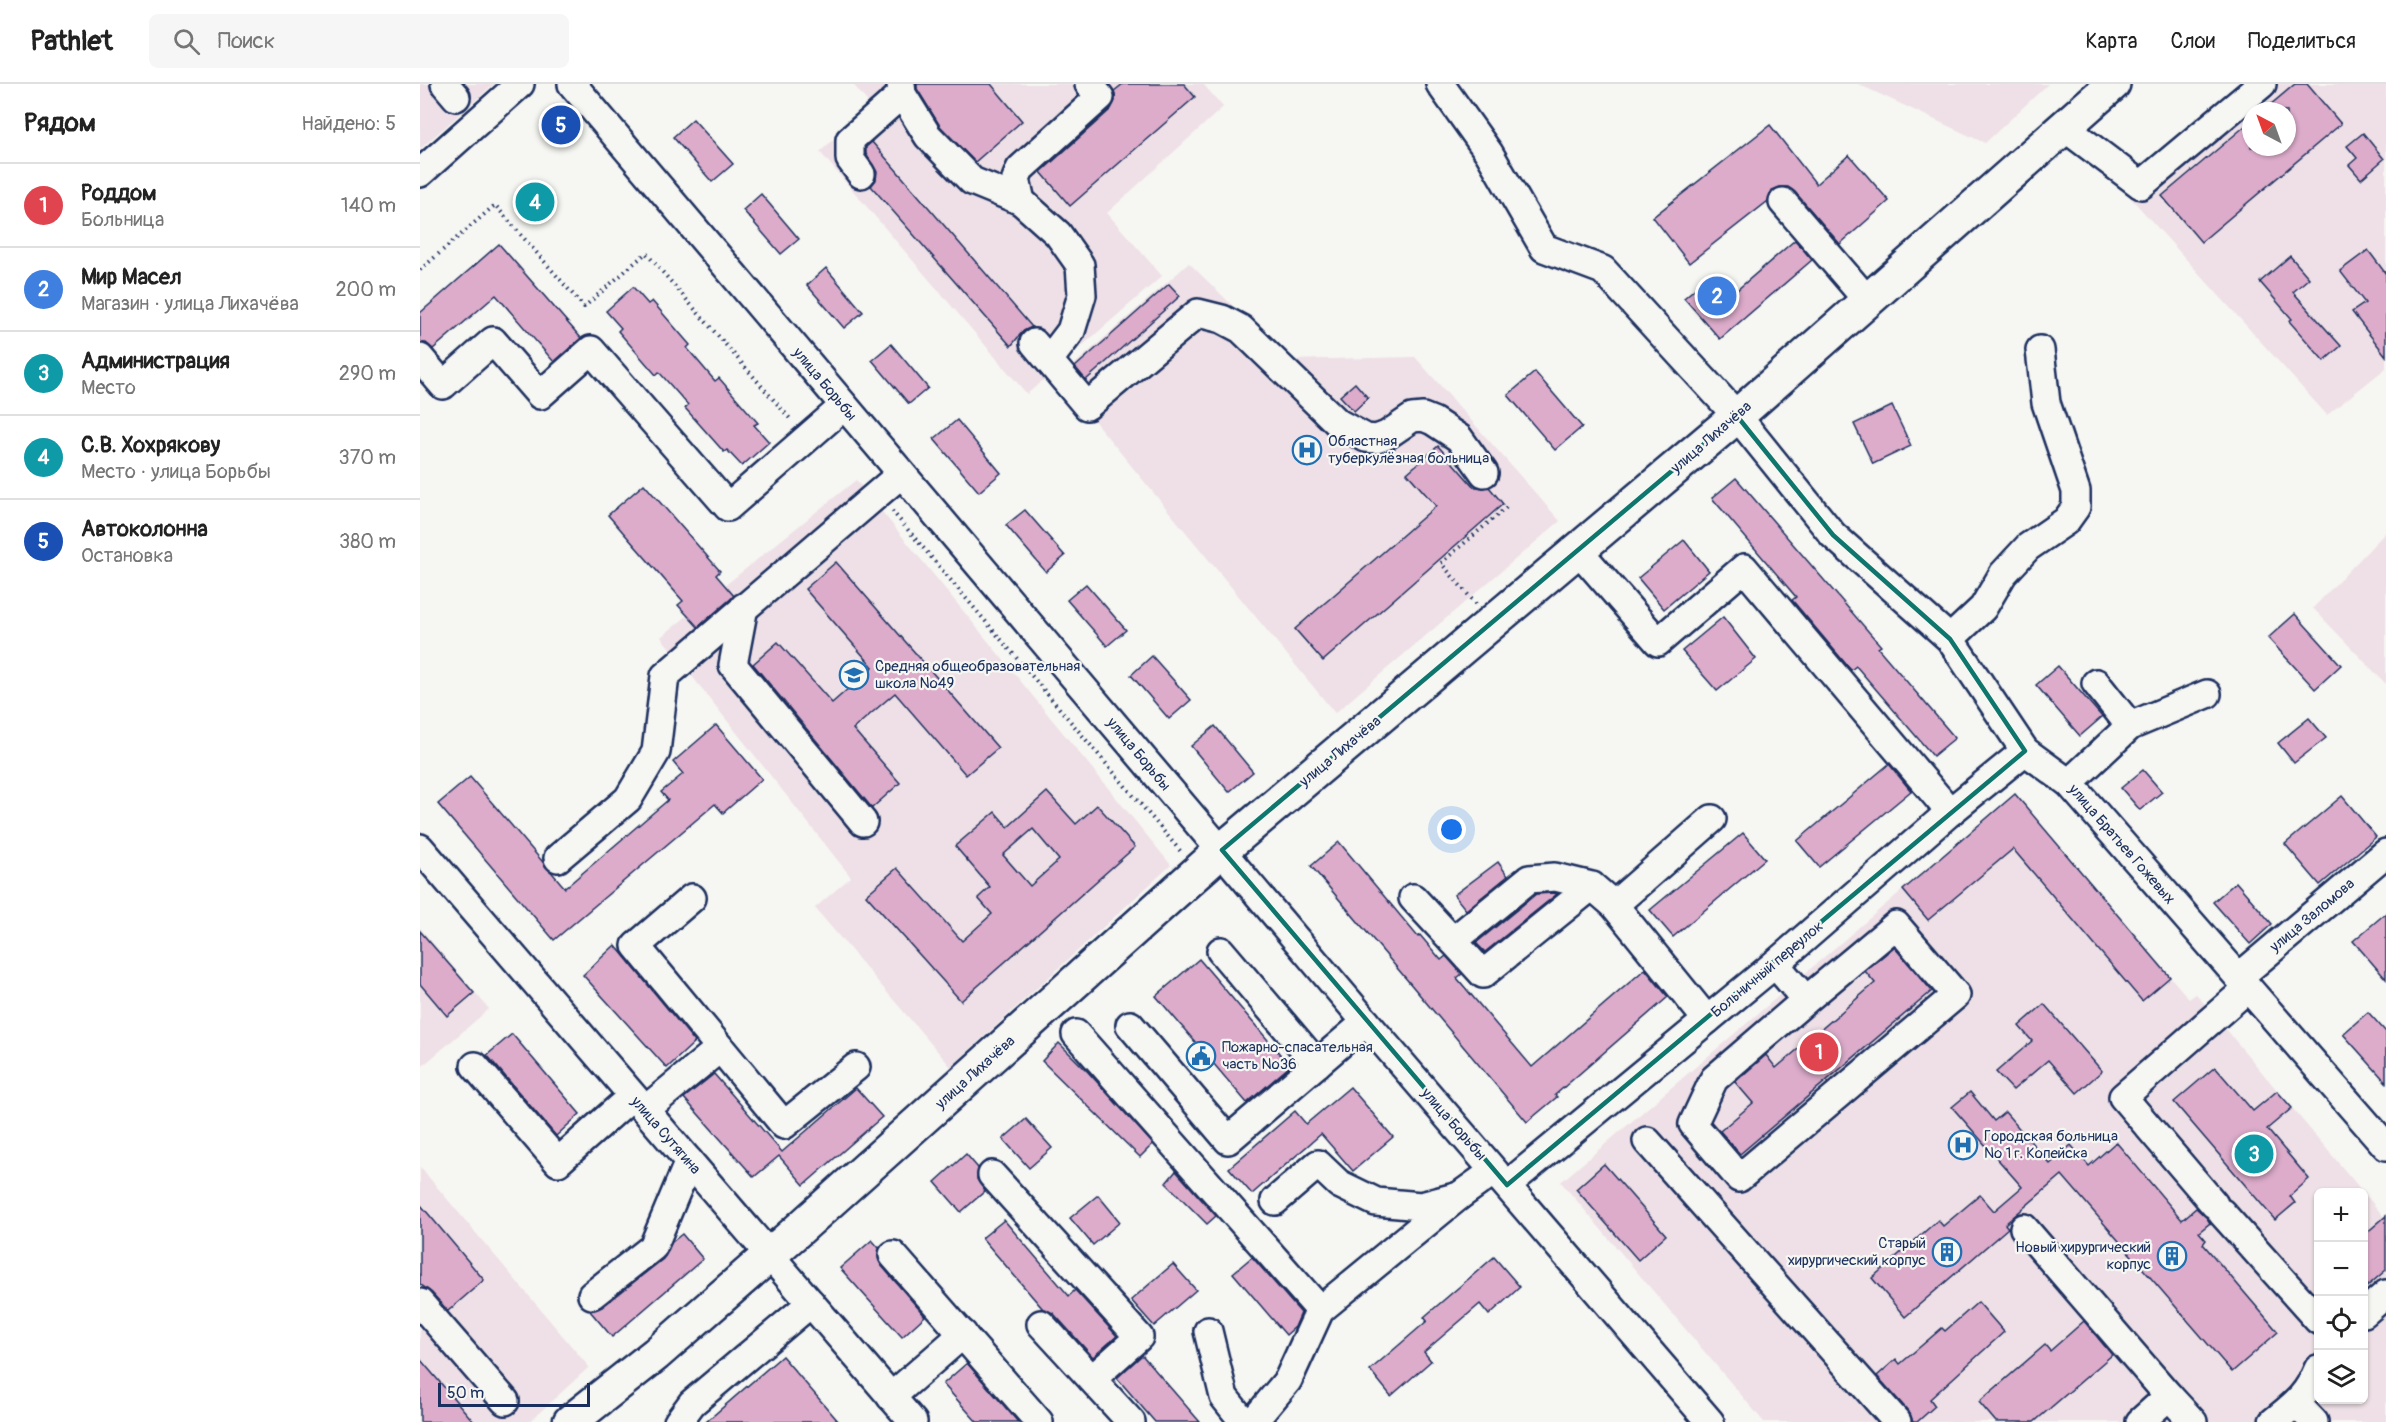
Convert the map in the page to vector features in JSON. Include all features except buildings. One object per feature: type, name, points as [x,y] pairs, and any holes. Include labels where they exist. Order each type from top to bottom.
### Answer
[{"type":"main road","name":"улица Лихачёва","points":[[570,1422],[656,1354],[770,1255],[1222,850],[1737,416],[2113,84]]},
{"type":"street","points":[[420,173],[519,84]]},
{"type":"street","name":"улица Борьбы","points":[[572,84],[1366,1022],[1710,1422]]},
{"type":"street","points":[[1021,201],[1016,179],[1020,169],[1100,97],[1089,84]]},
{"type":"street","name":"улица Братьев Гожевых","points":[[1440,84],[1489,153],[1544,248],[1602,270],[1737,416],[1833,535],[1950,639],[2025,752],[2069,783],[2386,1146]]},
{"type":"street","points":[[2064,127],[2141,185],[2262,84]]},
{"type":"street","points":[[861,174],[850,159],[850,140],[901,89],[928,136],[972,181],[1021,201],[1058,234],[1080,265],[1082,295],[1071,331],[1042,352],[1087,406],[1198,313],[1222,319],[1241,329],[1338,423],[1366,438],[1376,439],[1387,435],[1413,418],[1423,417],[1459,438],[1484,473]]},
{"type":"street","points":[[1783,202],[1868,300]]},
{"type":"street","points":[[420,358],[443,385],[493,341],[540,395],[591,350],[728,507],[844,406]]},
{"type":"street","points":[[1950,639],[1983,608],[2003,574],[2028,547],[2066,521],[2076,507],[2076,491],[2046,403],[2040,350]]},
{"type":"street","points":[[558,858],[628,799],[656,752],[665,676],[901,474]]},
{"type":"street","points":[[1578,550],[1658,642],[1744,568],[1950,812]]},
{"type":"street","points":[[744,607],[734,665],[863,822]]},
{"type":"street","points":[[2096,683],[2130,726]]},
{"type":"street","points":[[2069,783],[2130,726],[2207,694]]},
{"type":"street","name":"Больничный переулок","points":[[1320,1310],[1459,1196],[1500,1178],[1707,1020],[1950,812],[2025,752]]},
{"type":"street","points":[[1614,905],[1712,819]]},
{"type":"street","name":"улица Сутягина","points":[[420,848],[913,1422]]},
{"type":"street","name":"улица Заломова","points":[[2314,1314],[2218,1208],[2123,1097],[2243,982],[2386,853]]},
{"type":"street","points":[[1453,941],[1529,879],[1555,877],[1592,886],[1614,905],[1707,1020]]},
{"type":"street","points":[[1413,898],[1483,974],[1592,886]]},
{"type":"street","points":[[692,898],[636,946],[784,1125],[856,1067]]},
{"type":"street","points":[[1896,925],[1956,995],[1738,1178],[1693,1124],[1714,1078],[1806,1000],[1896,925]]},
{"type":"street","points":[[1221,951],[1317,1064]]},
{"type":"street","points":[[1775,964],[1806,1000]]},
{"type":"street","points":[[1130,1025],[1228,1140],[1366,1022]]},
{"type":"street","points":[[1076,1034],[1320,1310],[1288,1380],[1253,1422]]},
{"type":"street","points":[[475,1066],[558,1162],[720,1048]]},
{"type":"street","points":[[1647,1141],[1897,1422]]},
{"type":"street","points":[[592,1295],[652,1247],[689,1161]]},
{"type":"street","points":[[1275,1201],[1318,1164],[1340,1184],[1376,1203],[1421,1206],[1459,1196]]},
{"type":"street","points":[[992,1175],[1139,1337],[1092,1379]]},
{"type":"street","points":[[2024,1228],[2193,1422]]},
{"type":"street","points":[[893,1255],[1039,1422]]},
{"type":"street","points":[[2368,1310],[2386,1294]]},
{"type":"street","points":[[420,1302],[505,1401]]},
{"type":"street","points":[[678,1422],[692,1403],[811,1303]]},
{"type":"street","points":[[1041,1324],[1131,1422]]},
{"type":"street","points":[[1208,1331],[1224,1397],[1244,1422]]},
{"type":"street","points":[[891,1397],[963,1334]]},
{"type":"street","points":[[2273,1422],[2305,1412],[2314,1381]]},
{"type":"street","points":[[2140,1422],[2169,1396]]},
{"type":"path","points":[[420,270],[495,205],[584,307],[646,253],[807,438]]},
{"type":"path","points":[[878,494],[1198,872]]},
{"type":"path","points":[[1492,623],[1441,563],[1508,506]]},
{"type":"highlighted area","points":[[1737,416],[1833,535],[1950,639],[2025,751],[1507,1185],[1222,850]]},
{"type":"shaded area","points":[[420,84],[494,84],[420,149]]},
{"type":"shaded area","points":[[853,84],[1203,84],[1223,107],[1107,213],[1162,276],[1027,394],[820,152],[870,105]]},
{"type":"shaded area","points":[[1858,84],[2048,84],[1985,143]]},
{"type":"shaded area","points":[[2256,84],[2386,84],[2386,368],[2327,415],[2110,175],[2130,158],[2151,174]]},
{"type":"shaded area","name":"Областная туберкулёзная больница","points":[[1189,263],[1288,360],[1415,357],[1560,521],[1335,713],[1059,378]]},
{"type":"shaded area","points":[[856,480],[1171,865],[951,1067],[815,908],[851,877],[661,637]]},
{"type":"shaded area","points":[[2386,532],[2386,684],[2313,608]]},
{"type":"shaded area","name":"Городская больница № 1 г. Копейска","points":[[2015,794],[2189,999],[2196,994],[2360,1188],[2314,1188],[2314,1404],[2368,1404],[2368,1198],[2384,1217],[2386,1216],[2386,1422],[1764,1422],[1561,1182]]},
{"type":"shaded area","points":[[420,928],[489,1009],[420,1068]]},
{"type":"shaded area","points":[[420,1167],[589,1367],[529,1422],[420,1422]]},
{"type":"place","name":"Автоколонна","points":[[561,125]]},
{"type":"place","name":"С.В. Хохрякову","points":[[535,202]]},
{"type":"place","name":"Мир Масел","points":[[1717,296]]},
{"type":"place","name":"Областная туберкулёзная больница","points":[[1307,450]]},
{"type":"place","name":"Средняя общеобразовательная школа №49","points":[[854,675]]},
{"type":"place","name":"Роддом","points":[[1819,1052]]},
{"type":"place","name":"Пожарно-спасательная часть №36","points":[[1201,1056]]},
{"type":"place","name":"Городская больница № 1 г. Копейска","points":[[1963,1145]]},
{"type":"place","name":"Администрация","points":[[2254,1154]]},
{"type":"place","name":"Старый хирургический корпус","points":[[1947,1252]]},
{"type":"place","name":"Новый хирургический корпус","points":[[2172,1256]]}]
